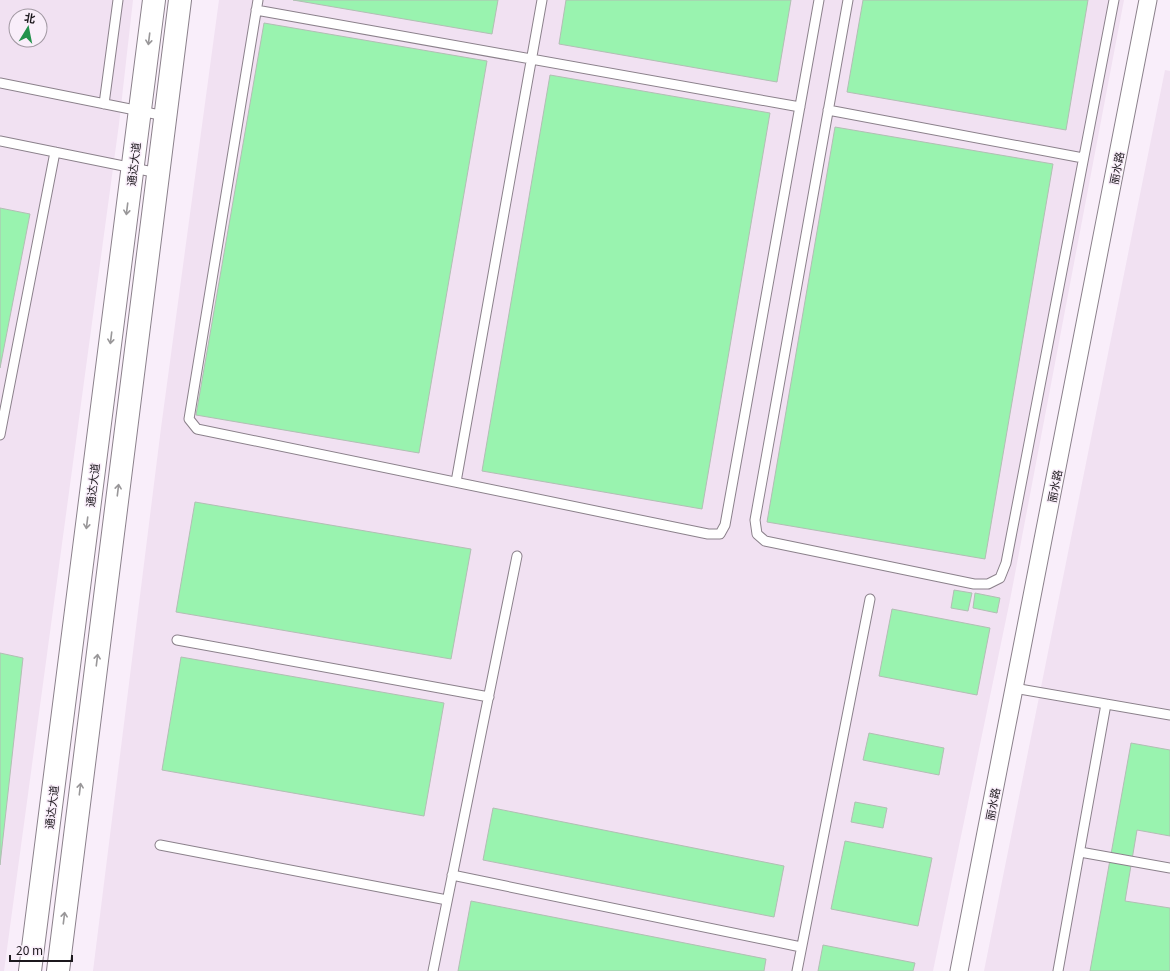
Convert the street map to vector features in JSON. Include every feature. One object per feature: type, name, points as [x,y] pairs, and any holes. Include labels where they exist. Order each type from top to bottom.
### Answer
[{"type":"main road","name":"通达大道","points":[[30,971],[154,0]]},
{"type":"main road","points":[[58,971],[180,0]]},
{"type":"street","name":"丽水路","points":[[959,971],[1148,0]]},
{"type":"lane","points":[[104,104],[118,0]]},
{"type":"lane","points":[[258,0],[189,419],[197,429],[708,534],[720,534],[724,525],[819,0]]},
{"type":"lane","points":[[456,482],[542,0]]},
{"type":"lane","points":[[848,0],[755,520],[756,534],[765,541],[974,584],[988,584],[1000,578],[1006,563],[1114,0]]},
{"type":"lane","points":[[256,10],[800,107]]},
{"type":"lane","points":[[0,83],[165,116]]},
{"type":"lane","points":[[828,110],[1083,158]]},
{"type":"lane","points":[[0,141],[158,173]]},
{"type":"lane","points":[[0,435],[55,152]]},
{"type":"lane","points":[[433,971],[517,556]]},
{"type":"lane","points":[[797,971],[870,599]]},
{"type":"lane","points":[[177,640],[489,696]]},
{"type":"lane","points":[[1014,688],[1170,715]]},
{"type":"lane","points":[[1058,971],[1106,704]]},
{"type":"lane","points":[[160,845],[447,900]]},
{"type":"lane","points":[[1080,852],[1170,868]]},
{"type":"lane","points":[[452,875],[802,947]]},
{"type":"shaded area","points":[[0,0],[133,0],[119,124],[4,971],[0,971]]},
{"type":"shaded area","points":[[219,0],[1124,0],[1010,600],[933,971],[93,971],[161,428]]},
{"type":"shaded area","points":[[1165,70],[1170,71],[1170,971],[984,971]]},
{"type":"building","points":[[293,0],[498,0],[492,34]]},
{"type":"building","points":[[566,0],[791,0],[777,82],[559,44]]},
{"type":"building","points":[[863,0],[1088,0],[1066,130],[847,92]]},
{"type":"building","points":[[264,23],[487,61],[419,453],[196,415]]},
{"type":"building","points":[[550,75],[770,113],[702,509],[482,471]]},
{"type":"building","points":[[835,127],[1053,164],[985,559],[767,522]]},
{"type":"building","points":[[0,208],[30,214],[0,368]]},
{"type":"building","points":[[195,502],[471,549],[451,659],[176,612]]},
{"type":"building","points":[[954,590],[972,593],[968,611],[951,608]]},
{"type":"building","points":[[975,593],[1000,598],[997,613],[973,608]]},
{"type":"building","points":[[892,609],[990,628],[977,695],[879,676]]},
{"type":"building","points":[[0,653],[23,658],[0,865]]},
{"type":"building","points":[[181,657],[444,703],[424,816],[162,770]]},
{"type":"building","points":[[869,733],[944,748],[939,775],[863,760]]},
{"type":"building","points":[[1131,743],[1170,750],[1170,836],[1137,830],[1125,901],[1170,908],[1170,971],[1090,971]]},
{"type":"building","points":[[855,802],[887,808],[883,828],[851,822]]},
{"type":"building","points":[[493,808],[784,866],[774,917],[483,860]]},
{"type":"building","points":[[845,841],[932,858],[918,926],[831,909]]},
{"type":"building","points":[[471,901],[766,959],[764,971],[458,971]]},
{"type":"building","points":[[823,945],[915,963],[913,971],[818,971]]}]
